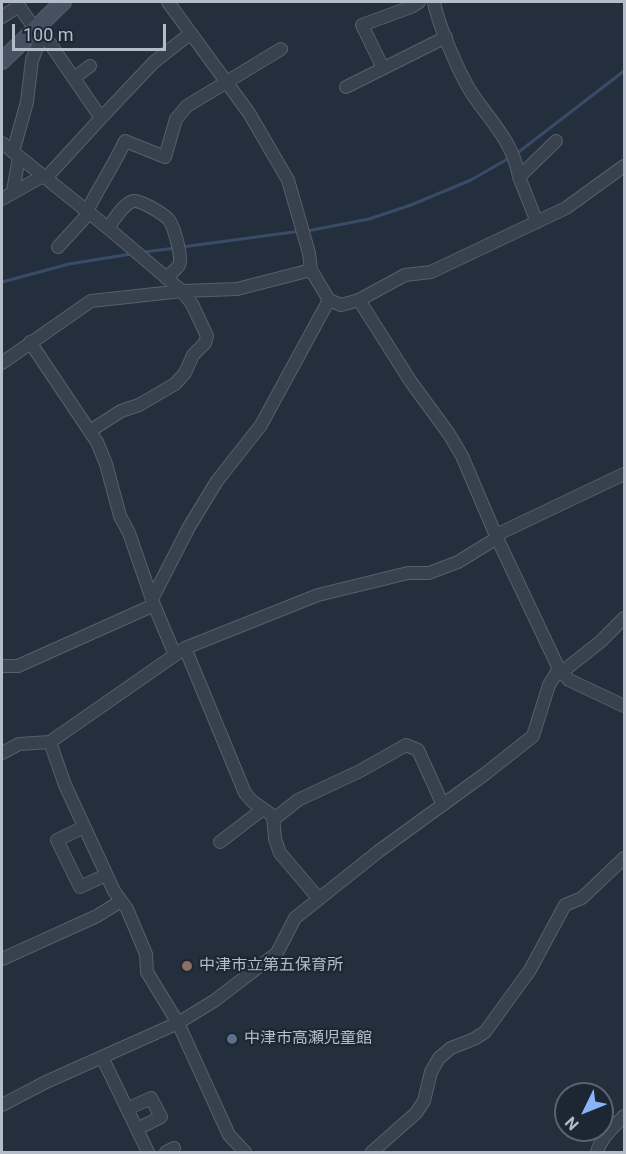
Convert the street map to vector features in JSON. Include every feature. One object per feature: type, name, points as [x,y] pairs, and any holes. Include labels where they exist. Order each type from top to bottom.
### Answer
[{"type":"main road","points":[[2,61],[39,30],[63,2]]},
{"type":"street","points":[[168,2],[249,113],[288,180],[309,253],[311,270],[329,300],[341,305],[359,300],[405,275],[431,272],[566,208],[624,166]]},
{"type":"street","points":[[382,68],[362,26],[419,2]]},
{"type":"street","points":[[434,2],[446,37],[470,90],[509,144],[537,222]]},
{"type":"street","points":[[2,17],[17,4],[39,30],[100,117]]},
{"type":"street","points":[[14,191],[16,154],[39,30]]},
{"type":"street","points":[[2,199],[44,177],[154,62],[191,33]]},
{"type":"street","points":[[346,87],[446,37]]},
{"type":"street","points":[[58,247],[88,212],[100,185],[111,170],[125,141],[165,157],[176,118],[187,106],[281,49]]},
{"type":"street","points":[[74,78],[90,66]]},
{"type":"street","points":[[519,177],[556,141]]},
{"type":"street","points":[[2,143],[182,291],[192,304],[207,336],[205,342],[193,355],[185,373],[175,384],[139,405],[121,411],[90,431]]},
{"type":"street","points":[[108,228],[133,201],[140,201],[168,218],[180,258],[179,264],[166,278]]},
{"type":"street","points":[[2,363],[91,301],[182,291],[237,289],[311,270]]},
{"type":"street","points":[[2,666],[18,666],[153,602],[189,527],[217,481],[261,425],[329,300]]},
{"type":"street","points":[[359,300],[411,382],[450,434],[561,670],[569,680],[624,706]]},
{"type":"street","points":[[30,342],[97,442],[106,464],[120,516],[129,533],[153,602],[180,652],[245,793],[273,816],[275,839],[280,853],[319,899]]},
{"type":"street","points":[[2,750],[20,744],[50,742],[180,652],[318,595],[408,573],[429,573],[458,562],[497,536],[624,474]]},
{"type":"street","points":[[2,1106],[46,1082],[178,1023],[214,1001],[277,953],[295,918],[379,851],[533,736],[549,685],[561,670],[600,642],[624,618]]},
{"type":"street","points":[[50,742],[65,785],[84,827],[114,891],[127,909],[146,954],[147,972],[178,1023],[229,1135],[245,1152]]},
{"type":"street","points":[[273,820],[298,800],[360,771],[406,745],[418,750],[443,805]]},
{"type":"street","points":[[220,842],[263,809]]},
{"type":"street","points":[[84,827],[57,840],[80,888],[106,875]]},
{"type":"street","points":[[372,1152],[416,1113],[424,1101],[431,1072],[439,1058],[451,1048],[474,1039],[484,1032],[530,970],[565,905],[582,898],[624,858]]},
{"type":"street","points":[[2,959],[97,916],[121,901]]},
{"type":"street","points":[[102,1057],[148,1152]]},
{"type":"street","points":[[127,1109],[151,1098],[160,1117],[136,1129]]},
{"type":"street","points":[[597,1152],[598,1146],[608,1132],[624,1116]]},
{"type":"waterway","points":[[516,154],[624,71]]},
{"type":"waterway","points":[[307,231],[369,219],[411,205],[471,180],[511,157]]},
{"type":"waterway","points":[[182,247],[301,231]]},
{"type":"waterway","points":[[144,252],[176,248]]},
{"type":"waterway","points":[[2,282],[69,264],[131,254]]},
{"type":"place","name":"中津市立第五保育所","points":[[187,966]]},
{"type":"place","name":"中津市高瀬児童館","points":[[232,1039]]}]
